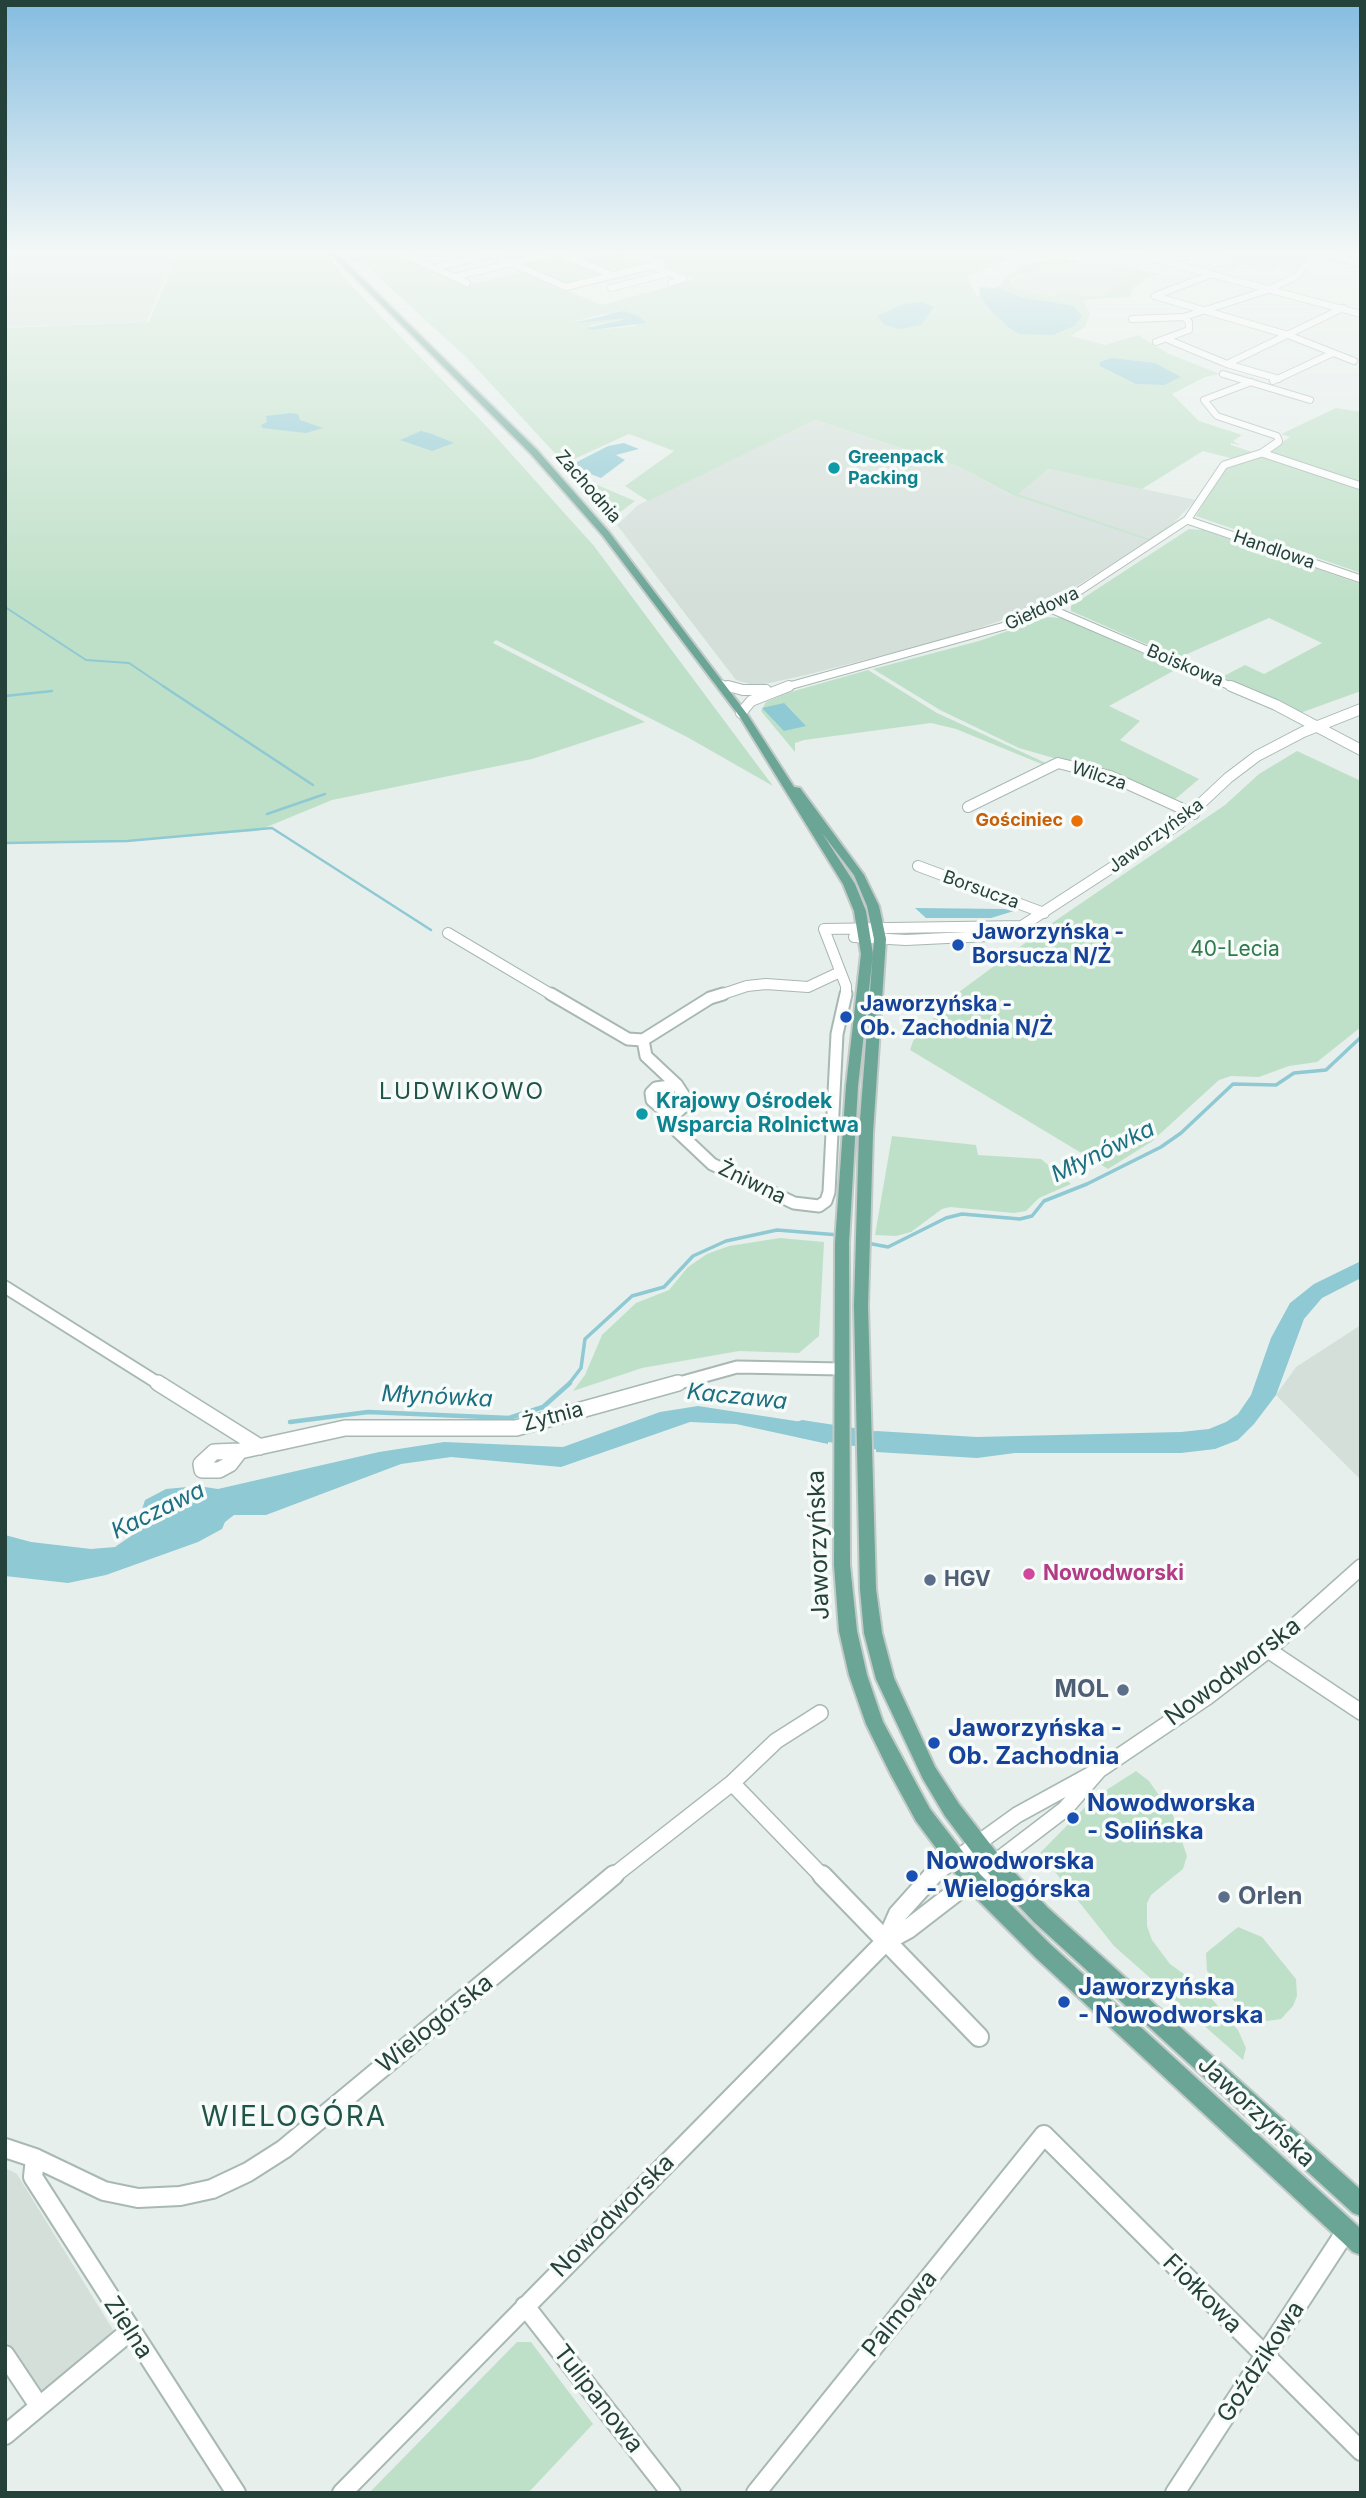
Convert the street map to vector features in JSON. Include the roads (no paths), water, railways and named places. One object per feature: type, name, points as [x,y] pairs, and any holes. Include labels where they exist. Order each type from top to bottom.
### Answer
[{"type":"main road","name":"Zachodnia","points":[[448,367],[534,452],[583,507],[719,683],[784,777],[807,800],[859,875],[870,897],[872,934]]},
{"type":"main road","name":"Jaworzyńska","points":[[872,934],[862,1230],[863,1469],[868,1590],[873,1633],[885,1679],[929,1773],[994,1865],[1041,1914],[1361,2205]]},
{"type":"main road","name":"Jaworzyńska","points":[[872,934],[843,1236],[842,1466],[843,1592],[858,1675],[875,1724],[897,1769],[954,1858],[973,1881],[1043,1951],[1353,2238]]},
{"type":"street","points":[[1236,367],[1279,379]]},
{"type":"street","points":[[1263,386],[1305,367]]},
{"type":"street","points":[[1223,374],[1310,400]]},
{"type":"street","points":[[1251,382],[1245,382],[1204,400],[1217,416],[1277,436],[1279,441],[1262,453]]},
{"type":"street","name":"Giełdowa","points":[[741,713],[753,699],[777,689],[985,633],[1051,609],[1187,520],[1220,469],[1231,462],[1262,453]]},
{"type":"street","points":[[1262,453],[1361,486]]},
{"type":"street","name":"Handlowa","points":[[1187,520],[1361,579]]},
{"type":"street","name":"Boiskowa","points":[[1051,609],[1318,726],[1361,750]]},
{"type":"street","name":"Giełdowa","points":[[719,683],[748,691],[777,689]]},
{"type":"street","name":"Jaworzyńska","points":[[872,934],[991,938],[1008,935],[1194,814],[1228,778],[1257,756],[1318,726],[1361,709]]},
{"type":"street","name":"Wilcza","points":[[968,807],[1058,763],[1110,776],[1194,814]]},
{"type":"street","name":"Borsucza","points":[[918,866],[1044,913]]},
{"type":"street","name":"Żniwna","points":[[677,1085],[656,1088],[651,1093],[658,1108],[672,1117],[676,1130],[712,1164],[794,1203],[811,1206],[826,1201],[829,1192],[837,1034],[846,996],[841,972],[824,932],[872,934]]},
{"type":"street","points":[[448,933],[628,1039],[643,1040],[688,1010],[723,993],[766,984],[808,987],[841,972]]},
{"type":"street","points":[[643,1040],[646,1056],[677,1085],[688,1102],[672,1117]]},
{"type":"street","points":[[5,1287],[260,1447]]},
{"type":"street","name":"Żytnia","points":[[240,1451],[345,1428],[516,1428],[737,1367],[842,1369]]},
{"type":"street","name":"Nowodworska","points":[[886,1941],[898,1914],[935,1873],[954,1858],[1052,1793],[1099,1770],[1207,1697],[1268,1650],[1361,1567]]},
{"type":"street","points":[[1268,1650],[1361,1712]]},
{"type":"street","name":"Wielogórska","points":[[5,2148],[35,2158],[104,2191],[138,2198],[180,2196],[212,2189],[248,2172],[284,2149],[637,1856],[732,1783],[776,1741],[820,1713]]},
{"type":"street","name":"Nowodworska","points":[[342,2493],[886,1941],[908,1929],[1065,1809],[1099,1770]]},
{"type":"street","points":[[732,1783],[979,2037]]},
{"type":"street","name":"Fiołkowa","points":[[1044,2134],[1265,2358],[1361,2451]]},
{"type":"street","name":"Palmowa","points":[[756,2493],[1044,2134]]},
{"type":"street","name":"Zielna","points":[[35,2158],[33,2178],[236,2493]]},
{"type":"street","name":"Goździkowa","points":[[1175,2493],[1265,2358],[1353,2238]]},
{"type":"street","name":"Tulipanowa","points":[[525,2306],[671,2493]]},
{"type":"street","points":[[5,2435],[130,2330]]},
{"type":"street","points":[[5,2355],[39,2406]]},
{"type":"water","points":[[1101,367],[1162,367],[1181,377],[1164,385],[1136,384]]},
{"type":"water","points":[[298,414],[300,420],[323,428],[306,433],[262,428],[261,425],[267,422],[266,416]]},
{"type":"water","points":[[421,431],[454,443],[432,451],[400,440]]},
{"type":"water","points":[[624,443],[639,449],[616,455],[625,460],[601,478],[569,466],[608,446]]},
{"type":"water","points":[[784,703],[806,726],[784,731],[762,708]]},
{"type":"water","points":[[915,908],[1014,911],[991,918],[926,918]]},
{"type":"water","points":[[1361,1261],[1361,1278],[1322,1298],[1304,1319],[1276,1395],[1238,1440],[1215,1449],[1181,1453],[1015,1453],[977,1458],[876,1452],[876,1431],[977,1437],[1209,1429],[1238,1414],[1251,1395],[1271,1338],[1290,1303],[1314,1284]]},
{"type":"water","points":[[698,1406],[828,1426],[828,1444],[736,1424],[690,1422],[561,1467],[451,1457],[401,1464],[266,1515],[234,1515],[225,1522],[222,1529],[198,1542],[106,1575],[68,1583],[5,1576],[5,1535],[31,1542],[91,1549],[115,1547],[134,1534],[145,1500],[166,1489],[198,1486],[218,1489],[379,1452],[444,1442],[563,1447],[660,1412]]},
{"type":"waterway","points":[[5,607],[86,660],[129,663],[165,687]]},
{"type":"waterway","points":[[165,687],[313,785]]},
{"type":"waterway","points":[[5,696],[52,691]]},
{"type":"waterway","points":[[267,814],[325,794]]},
{"type":"waterway","points":[[5,843],[127,841],[272,828],[431,930]]},
{"type":"waterway","name":"Młynówka","points":[[867,1243],[888,1247],[946,1218],[962,1214],[1020,1219],[1032,1216],[1044,1201],[1087,1184],[1161,1147],[1181,1133],[1233,1084],[1276,1085],[1294,1073],[1326,1070],[1361,1037]]},
{"type":"waterway","name":"Młynówka","points":[[569,1384],[581,1368],[585,1339],[632,1296],[664,1287],[693,1256],[726,1241],[777,1230],[839,1235]]},
{"type":"waterway","name":"Młynówka","points":[[290,1422],[368,1412],[509,1418],[543,1407],[569,1384]]},
{"type":"waterway","name":"Kaczawa","points":[[802,1429],[900,1444]]},
{"type":"place","name":"Greenpack Packing","points":[[834,468]]},
{"type":"place","name":"Gościniec","points":[[1077,821]]},
{"type":"place","name":"Jaworzyńska - Borsucza N/Ż","points":[[958,945]]},
{"type":"place","name":"Jaworzyńska - Ob. Zachodnia N/Ż","points":[[846,1017]]},
{"type":"place","name":"Krajowy Ośrodek Wsparcia Rolnictwa","points":[[642,1114]]},
{"type":"place","name":"Nowodworski","points":[[1029,1574]]},
{"type":"place","name":"HGV","points":[[930,1580]]},
{"type":"place","name":"MOL","points":[[1123,1690]]},
{"type":"place","name":"Jaworzyńska - Ob. Zachodnia","points":[[934,1743]]},
{"type":"place","name":"Nowodworska - Solińska","points":[[1073,1818]]},
{"type":"place","name":"Nowodworska - Wielogórska","points":[[912,1876]]},
{"type":"place","name":"Orlen","points":[[1224,1897]]},
{"type":"place","name":"Jaworzyńska - Nowodworska","points":[[1064,2002]]},
{"type":"district","name":"LUDWIKOWO","points":[[462,1092]]},
{"type":"district","name":"WIELOGÓRA","points":[[294,2118]]},
{"type":"park label","name":"40-Lecia","points":[[1235,950]]}]
